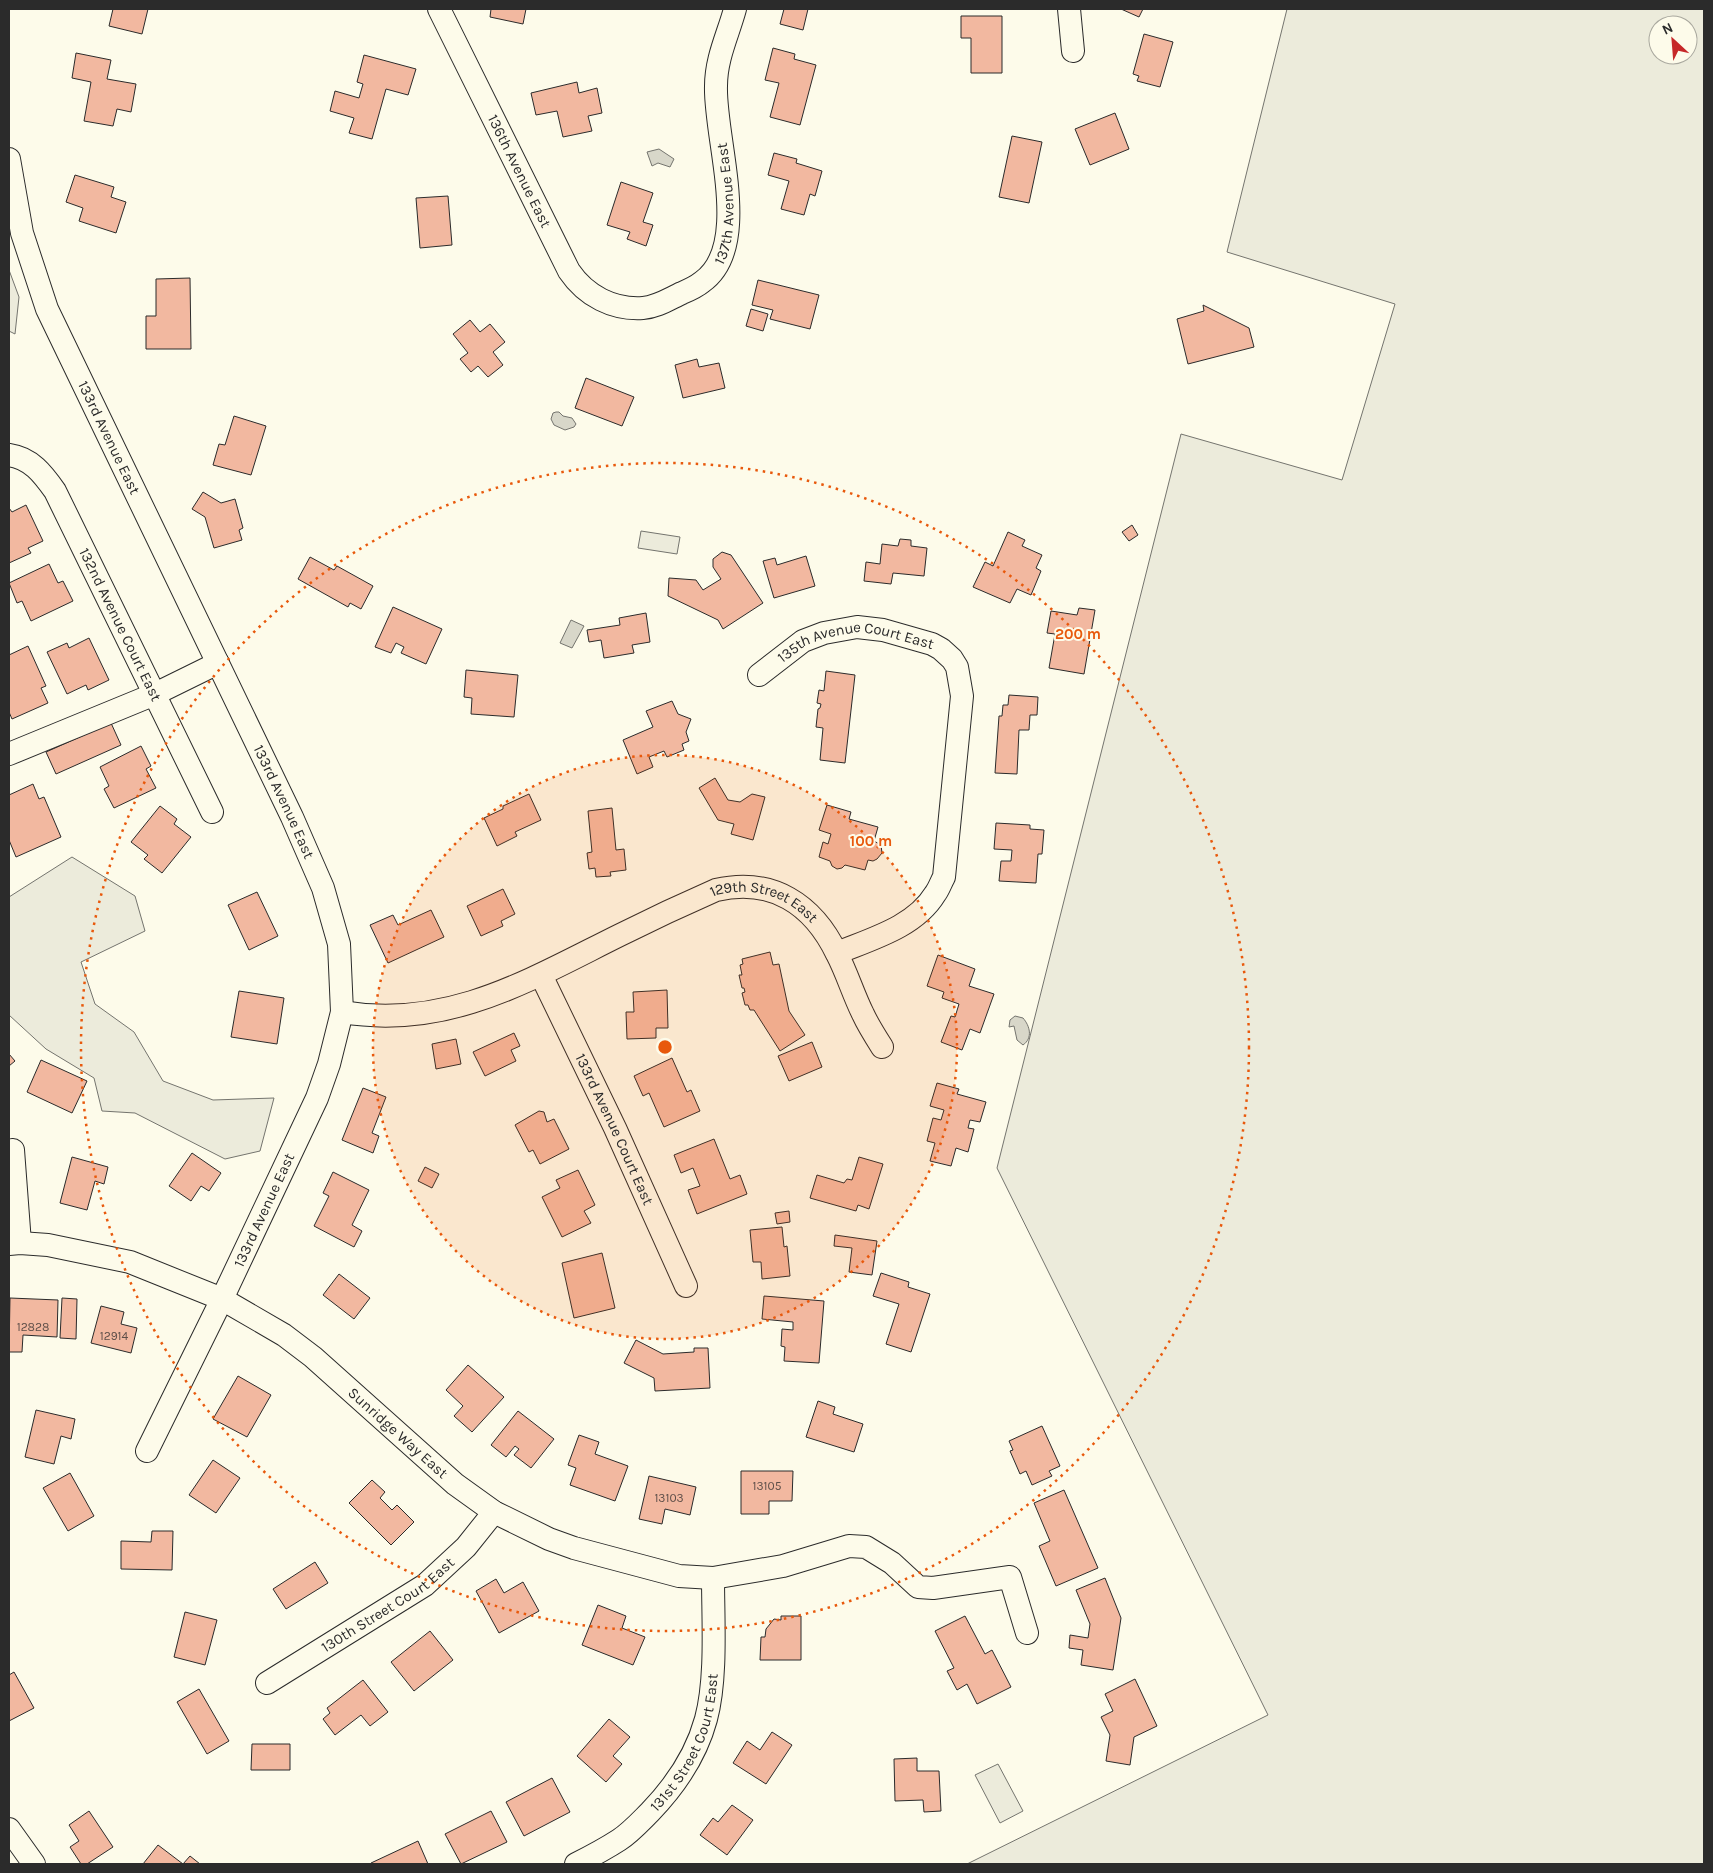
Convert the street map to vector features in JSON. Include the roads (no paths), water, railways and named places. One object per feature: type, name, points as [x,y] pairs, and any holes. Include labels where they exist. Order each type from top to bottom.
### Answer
[{"type":"street","name":"136th Avenue East","points":[[439,9],[569,271],[576,282],[599,300],[627,307]]},
{"type":"street","name":"137th Avenue East","points":[[627,307],[641,308],[654,306],[703,282],[719,260],[727,240],[727,184],[718,124],[716,85],[719,58],[735,9]]},
{"type":"street","points":[[1069,9],[1073,51]]},
{"type":"street","name":"133rd Avenue East","points":[[9,159],[22,233],[48,309],[292,816],[323,888],[339,944],[342,1012],[329,1064],[317,1098],[222,1299],[147,1451]]},
{"type":"street","name":"132nd Avenue Court East","points":[[9,455],[17,456],[42,473],[54,492],[212,812]]},
{"type":"street","name":"135th Avenue Court East","points":[[759,675],[803,641],[824,633],[857,627],[883,630],[932,644],[952,659],[959,677],[962,696],[944,877],[935,895],[920,912],[896,928],[837,953]]},
{"type":"street","points":[[9,754],[155,694],[218,663]]},
{"type":"street","name":"129th Street East","points":[[342,1012],[395,1016],[452,1008],[482,1000],[541,976],[638,926],[712,892],[726,888],[757,886],[787,896],[801,905],[826,934],[837,953],[863,1015],[882,1047]]},
{"type":"street","name":"133rd Avenue Court East","points":[[541,976],[615,1128],[686,1286]]},
{"type":"street","points":[[13,1150],[14,1243]]},
{"type":"street","name":"Sunridge Way East","points":[[14,1243],[71,1249],[130,1262],[222,1299],[284,1335],[313,1357],[455,1484],[494,1512],[550,1539],[574,1548],[679,1576],[713,1578],[783,1566],[849,1546],[866,1547],[892,1563],[918,1587],[933,1588],[1010,1577],[1027,1632]]},
{"type":"street","name":"130th Street Court East","points":[[268,1683],[424,1585],[466,1547],[494,1512]]},
{"type":"street","name":"131st Street Court East","points":[[576,1864],[620,1839],[641,1821],[681,1776],[698,1744],[707,1718],[711,1686],[714,1635],[713,1578]]},
{"type":"street","points":[[9,1829],[34,1864]]}]
